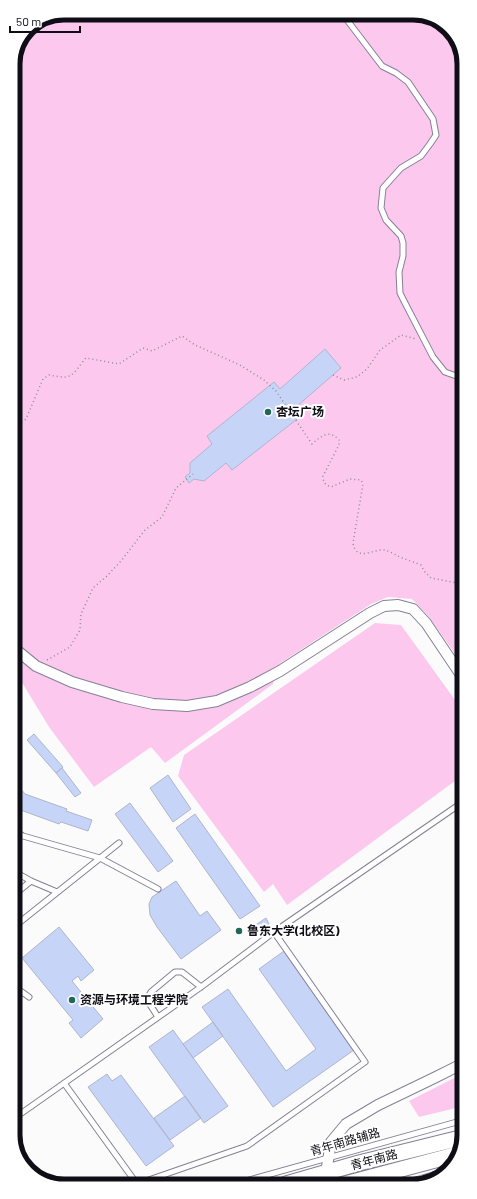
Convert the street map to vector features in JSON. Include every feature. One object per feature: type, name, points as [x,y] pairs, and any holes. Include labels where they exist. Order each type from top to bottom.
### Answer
[{"type":"main road","name":"青年南路","points":[[304,1179],[457,1139]]},
{"type":"main road","name":"青年南路","points":[[364,1179],[452,1156]]},
{"type":"street","points":[[20,653],[36,666],[72,682],[122,697],[153,704],[187,706],[217,701],[250,687],[280,671],[370,613],[384,606],[398,604],[413,609],[426,623],[457,669]]},
{"type":"street","points":[[326,1173],[331,1142],[346,1124],[378,1105],[457,1066]]},
{"type":"lane","points":[[347,20],[382,66],[396,73],[408,82],[433,119],[436,134],[421,156],[401,168],[382,188],[381,208],[386,220],[401,236],[403,243],[403,256],[398,272],[400,293],[433,357],[445,372],[457,376]]},
{"type":"lane","points":[[20,1114],[201,987],[274,932],[457,806]]},
{"type":"lane","points":[[20,834],[100,858],[158,889]]},
{"type":"lane","points":[[20,922],[119,843]]},
{"type":"lane","points":[[20,875],[57,892]]},
{"type":"lane","points":[[20,890],[31,881]]},
{"type":"lane","points":[[151,1179],[247,1146],[364,1062],[274,932]]},
{"type":"lane","points":[[158,1017],[149,1003],[148,997],[151,992],[175,972],[182,972],[201,987]]},
{"type":"lane","points":[[20,991],[29,997]]},
{"type":"lane","points":[[64,1083],[133,1179]]},
{"type":"lane","name":"青年南路辅路","points":[[253,1179],[457,1122]]},
{"type":"path","points":[[333,375],[344,380],[357,377],[367,369],[380,350],[401,335],[425,342]]},
{"type":"path","points":[[20,421],[22,422],[26,419],[43,379],[49,375],[67,377],[73,374],[86,358],[119,364],[143,348],[152,351],[182,336],[195,345],[240,365],[264,380],[276,391],[312,444],[328,434],[334,435],[339,440],[339,445],[323,476],[323,481],[326,486],[331,487],[350,479],[361,480],[363,484],[353,543],[353,547],[357,551],[362,554],[386,550],[399,557],[421,564],[424,571],[431,578],[457,583]]},
{"type":"path","points":[[36,666],[70,647],[80,630],[81,614],[93,588],[121,561],[145,530],[162,517],[176,488],[193,474]]},
{"type":"shaded area","points":[[64,20],[416,20],[430,23],[440,29],[450,39],[455,50],[457,64],[457,657],[429,617],[412,599],[388,597],[371,604],[279,664],[273,684],[165,763],[151,747],[94,787],[49,727],[20,679],[20,61],[21,52],[27,39],[39,27],[47,23]]},
{"type":"shaded area","points":[[375,623],[401,625],[457,703],[457,779],[287,905],[273,884],[264,892],[178,776],[184,755]]},
{"type":"shaded area","points":[[457,1077],[457,1108],[419,1117],[409,1101]]},
{"type":"building","name":"杏坛广场","points":[[325,349],[341,368],[296,407],[301,416],[232,470],[226,463],[204,481],[194,479],[189,483],[185,477],[190,473],[190,463],[212,444],[207,436],[274,382],[280,389]]},
{"type":"building","points":[[34,734],[63,767],[56,773],[27,740]]},
{"type":"building","points":[[62,768],[81,793],[75,797],[56,773]]},
{"type":"building","points":[[168,775],[191,809],[173,822],[150,788]]},
{"type":"building","points":[[20,788],[25,794],[67,809],[66,811],[92,820],[88,831],[61,822],[59,824],[20,810]]},
{"type":"building","points":[[130,803],[173,861],[158,872],[115,814]]},
{"type":"building","points":[[195,814],[260,906],[240,919],[176,828]]},
{"type":"building","points":[[176,881],[200,916],[207,911],[221,930],[181,959],[150,915],[149,904],[152,897]]},
{"type":"building","points":[[266,918],[269,924],[255,933],[251,928]]},
{"type":"building","name":"资源与环境工程学院","points":[[59,927],[94,970],[81,981],[78,976],[72,981],[103,1019],[81,1038],[69,1023],[73,1020],[22,958]]},
{"type":"building","points":[[284,951],[354,1050],[273,1107],[202,1007],[228,989],[286,1071],[316,1049],[259,969]]},
{"type":"building","points":[[213,1022],[223,1036],[193,1058],[183,1044]]},
{"type":"building","points":[[173,1030],[228,1106],[204,1123],[149,1047]]},
{"type":"building","points":[[107,1074],[112,1081],[121,1075],[174,1146],[146,1166],[88,1087]]},
{"type":"building","points":[[185,1096],[201,1118],[170,1140],[154,1118]]},
{"type":"place","name":"杏坛广场","points":[[268,412]]},
{"type":"place","name":"鲁东大学(北校区)","points":[[239,931]]},
{"type":"place","name":"资源与环境工程学院","points":[[72,1000]]}]
